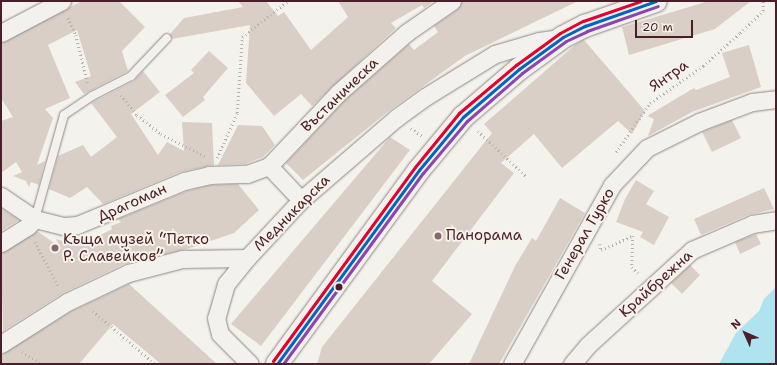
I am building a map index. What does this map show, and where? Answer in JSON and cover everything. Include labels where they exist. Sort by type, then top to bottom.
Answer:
[{"type":"street","points":[[1,33],[61,1]]},
{"type":"street","name":"Въстаническа","points":[[269,166],[338,93],[406,34],[452,1]]},
{"type":"street","points":[[277,364],[437,147],[463,117],[519,69],[563,37],[585,26],[624,1]]},
{"type":"street","points":[[585,26],[656,1]]},
{"type":"street","name":"Медникарска","points":[[2,341],[72,300],[118,277],[160,263],[211,257],[247,258],[301,200],[396,118],[450,80],[495,54],[539,41],[563,37]]},
{"type":"street","name":"Генерал Гурко","points":[[512,364],[612,186],[647,148],[699,122],[752,102],[776,99]]},
{"type":"street","name":"Драгоман","points":[[31,223],[64,226],[77,225],[212,168],[247,174],[269,166]]},
{"type":"street","points":[[269,166],[301,200]]},
{"type":"street","points":[[1,196],[31,223],[1,243]]},
{"type":"street","name":"Крайбрежна","points":[[572,364],[588,345],[692,250],[752,224],[776,220]]},
{"type":"street","points":[[247,258],[226,284],[216,318],[220,334],[250,364]]},
{"type":"lane","points":[[31,223],[64,115],[112,84],[131,76],[167,38]]},
{"type":"path","points":[[61,1],[76,35],[92,96]]},
{"type":"path","points":[[112,84],[137,115],[161,134],[212,168],[237,113],[242,37],[288,1]]},
{"type":"path","name":"Янтра","points":[[612,186],[613,156],[650,103],[703,66],[763,11],[763,1]]},
{"type":"path","points":[[463,117],[526,176]]},
{"type":"path","points":[[396,118],[437,147]]},
{"type":"path","points":[[598,209],[601,250],[633,236],[632,267],[651,288]]},
{"type":"path","points":[[31,223],[72,300],[155,364]]},
{"type":"water","points":[[776,287],[776,364],[719,364],[736,333],[759,311],[764,299]]},
{"type":"building","points":[[82,1],[119,1],[145,27],[122,51],[128,71],[84,94],[75,82],[91,76],[77,30],[48,45],[70,98],[45,109],[53,118],[37,165],[45,161],[39,185],[31,182],[29,187],[26,181],[13,176],[22,172],[16,162],[1,173],[1,121],[13,117],[1,98],[1,43]]},
{"type":"building","points":[[238,1],[266,1],[278,16],[284,12],[311,50],[348,17],[338,1],[434,1],[424,8],[422,5],[391,23],[396,28],[312,106],[301,94],[274,116],[246,83],[250,25],[172,39],[170,34],[184,18],[243,7]]},
{"type":"building","points":[[462,1],[578,1],[465,56],[390,110],[303,180],[286,163],[345,100],[409,44],[414,50],[438,32],[434,26],[458,9]]},
{"type":"building","points":[[709,1],[751,1],[715,29],[629,55],[622,27]]},
{"type":"building","points":[[584,40],[645,111],[632,134],[618,121],[562,168],[534,134],[501,163],[514,173],[432,281],[472,314],[429,364],[317,364],[322,347],[492,133],[484,124],[576,44]]},
{"type":"building","points":[[749,45],[761,87],[692,112],[648,136],[654,119],[647,116],[694,88],[696,90],[730,77],[722,53]]},
{"type":"building","points":[[209,51],[228,68],[203,97],[205,100],[183,117],[165,95],[194,73],[191,70]]},
{"type":"building","points":[[143,71],[160,92],[131,114],[158,155],[167,142],[184,151],[182,122],[212,123],[214,165],[180,172],[103,204],[87,187],[70,198],[49,189],[58,156],[83,145],[91,157],[117,137],[91,103],[134,81]]},
{"type":"building","points":[[732,120],[741,138],[712,152],[702,132]]},
{"type":"building","points":[[238,125],[262,126],[275,145],[263,157],[245,164],[218,165]]},
{"type":"building","points":[[390,137],[410,150],[261,346],[231,324]]},
{"type":"building","points":[[636,180],[654,191],[646,204],[669,217],[654,245],[640,237],[643,232],[616,222],[625,199]]},
{"type":"building","points":[[238,184],[259,210],[234,233],[187,249],[124,264],[63,293],[3,331],[1,253],[37,231],[60,247],[56,239],[80,246],[112,229],[111,226],[121,222],[118,219],[187,191],[210,185]]},
{"type":"building","points":[[764,188],[774,209],[748,215],[701,235],[694,219]]},
{"type":"building","points":[[560,198],[585,213],[499,364],[469,364],[515,266],[532,238],[536,241]]},
{"type":"building","points":[[1,208],[19,220],[1,231]]},
{"type":"building","points":[[756,234],[761,244],[740,254],[735,242]]},
{"type":"building","points":[[690,265],[700,275],[682,294],[671,283]]},
{"type":"building","points":[[129,284],[217,364],[161,364],[113,324],[79,364],[1,364],[1,356],[4,353],[72,311]]},
{"type":"transit line","points":[[273,361],[415,167],[459,113],[516,65],[560,33],[583,21],[641,1]]},
{"type":"transit line","name":"20","points":[[277,364],[419,170],[463,117],[519,69],[563,37],[585,26],[656,1]]},
{"type":"transit line","points":[[283,364],[423,173],[467,121],[522,73],[566,41],[587,31],[658,6]]},
{"type":"place","name":"Панорама","points":[[438,236]]},
{"type":"place","name":"Къща музей “Петко Р. Славейков”","points":[[55,248]]}]
